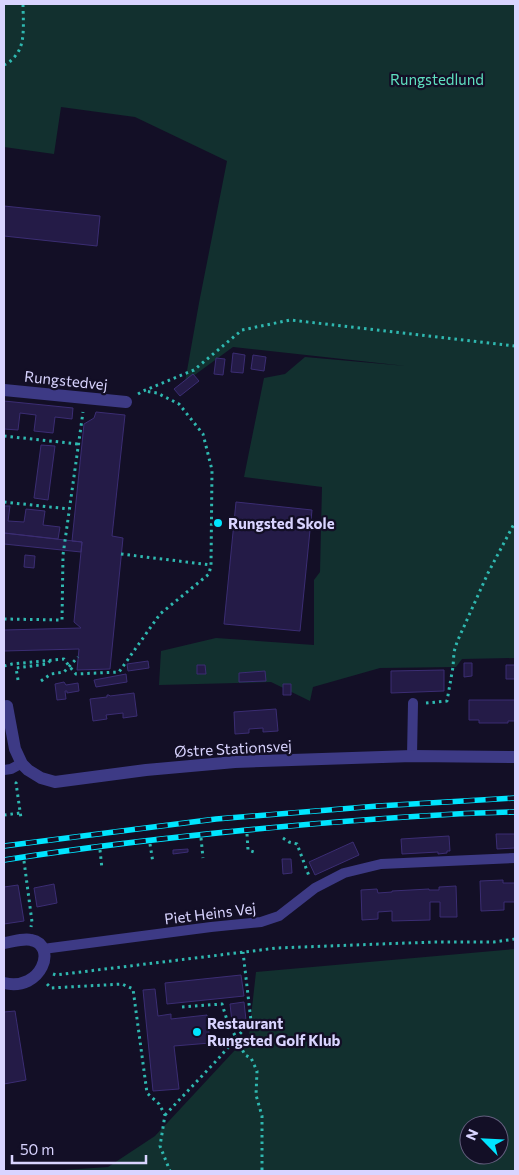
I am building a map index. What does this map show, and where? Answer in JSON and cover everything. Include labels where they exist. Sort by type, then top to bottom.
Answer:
[{"type":"street","name":"Rungstedvej","points":[[4,390],[126,402]]},
{"type":"street","points":[[4,707],[7,706],[15,749],[25,766]]},
{"type":"street","name":"Østre Stationsvej","points":[[25,766],[41,778],[55,782],[146,770],[235,762],[412,756],[515,756]]},
{"type":"street","points":[[4,944],[28,939],[34,940],[43,949],[44,956],[40,971],[33,979],[26,982],[4,983]]},
{"type":"lane","points":[[412,756],[413,704]]},
{"type":"lane","points":[[4,770],[25,766]]},
{"type":"lane","name":"Piet Heins Vej","points":[[43,949],[261,922],[278,916],[315,888],[344,872],[381,864],[515,858]]},
{"type":"path","points":[[4,65],[20,49],[23,28],[23,4]]},
{"type":"path","points":[[126,402],[143,391],[194,370],[242,330],[290,320],[515,346]]},
{"type":"path","points":[[4,666],[64,659],[76,674],[119,672],[160,614],[209,574],[211,565],[212,470],[203,434],[179,404],[157,393],[143,391]]},
{"type":"path","points":[[4,619],[62,620],[63,555],[84,398]]},
{"type":"path","points":[[4,436],[78,444]]},
{"type":"path","points":[[4,502],[69,510]]},
{"type":"path","points":[[413,704],[447,701],[457,642],[488,572],[515,522]]},
{"type":"path","points":[[121,554],[211,565]]},
{"type":"path","points":[[42,681],[51,674],[64,672],[78,657]]},
{"type":"path","points":[[18,680],[16,668],[47,664],[50,660]]},
{"type":"path","points":[[21,818],[16,783],[25,766]]},
{"type":"path","points":[[4,815],[20,813]]},
{"type":"path","points":[[247,834],[248,850],[254,852]]},
{"type":"path","points":[[201,838],[203,858]]},
{"type":"path","points":[[283,838],[297,844],[310,881],[315,888]]},
{"type":"path","points":[[150,844],[153,863]]},
{"type":"path","points":[[100,850],[102,869]]},
{"type":"path","points":[[24,861],[32,922],[28,939]]},
{"type":"path","points":[[40,971],[56,975],[287,948],[434,942],[494,942],[515,939]]},
{"type":"path","points":[[170,1171],[160,1146],[165,1115],[251,1021],[243,952]]},
{"type":"path","points":[[40,971],[50,988],[122,984],[133,989],[148,1093],[159,1104],[165,1115]]},
{"type":"path","points":[[182,1007],[222,1004],[227,1020],[245,1055],[251,1058],[256,1071],[256,1096],[262,1116],[262,1171]]},
{"type":"green space","name":"Rungstedlund","points":[[4,4],[515,4],[515,658],[462,659],[456,667],[380,668],[313,687],[310,701],[271,682],[159,685],[161,651],[216,638],[314,645],[314,580],[320,572],[322,487],[244,477],[264,378],[285,374],[305,357],[406,366],[233,347],[185,382],[227,161],[135,117],[61,107],[54,154],[4,147]]},
{"type":"green space","points":[[515,949],[515,1171],[49,1171],[108,1167],[155,1136],[249,1035],[256,972]]},
{"type":"building","points":[[4,206],[100,216],[97,246],[4,236]]},
{"type":"building","points":[[233,353],[245,355],[243,373],[231,372]]},
{"type":"building","points":[[253,355],[266,357],[264,371],[251,369]]},
{"type":"building","points":[[216,358],[225,359],[223,375],[214,374]]},
{"type":"building","points":[[193,374],[199,381],[180,396],[174,389]]},
{"type":"building","points":[[4,401],[73,408],[72,419],[55,417],[53,433],[34,431],[36,415],[20,413],[18,430],[4,429]]},
{"type":"building","points":[[96,412],[125,415],[112,536],[123,538],[110,669],[77,670],[79,649],[4,651],[4,630],[81,628],[74,622],[82,542],[72,541],[84,424],[94,418]]},
{"type":"building","points":[[41,445],[55,446],[48,500],[34,498]]},
{"type":"building","points":[[236,502],[312,510],[300,631],[224,624]]},
{"type":"building","points":[[4,506],[10,506],[8,521],[24,522],[26,509],[45,511],[43,525],[60,527],[58,539],[4,533]]},
{"type":"building","points":[[4,533],[82,542],[81,552],[4,544]]},
{"type":"building","points":[[25,555],[35,556],[34,568],[24,567]]},
{"type":"building","points":[[148,661],[149,668],[128,671],[127,664]]},
{"type":"building","points":[[464,663],[472,663],[472,676],[464,677]]},
{"type":"building","points":[[197,665],[205,665],[206,674],[197,674]]},
{"type":"building","points":[[506,665],[515,665],[515,679],[506,679]]},
{"type":"building","points":[[444,670],[444,691],[391,693],[391,671]]},
{"type":"building","points":[[265,671],[266,681],[239,682],[239,673]]},
{"type":"building","points":[[126,674],[127,682],[96,687],[94,680]]},
{"type":"building","points":[[64,682],[66,685],[78,683],[79,691],[67,693],[65,691],[66,699],[57,700],[55,684]]},
{"type":"building","points":[[283,684],[291,684],[291,695],[283,695]]},
{"type":"building","points":[[134,693],[137,716],[123,718],[123,713],[106,715],[107,719],[93,721],[90,699],[107,697],[107,695]]},
{"type":"building","points":[[469,700],[515,700],[515,721],[508,721],[508,723],[479,723],[479,720],[469,720]]},
{"type":"building","points":[[276,709],[278,731],[263,732],[263,728],[249,729],[249,733],[235,734],[234,712]]},
{"type":"building","points":[[496,834],[515,834],[515,848],[497,849]]},
{"type":"building","points":[[449,836],[450,851],[447,851],[447,853],[402,854],[401,839]]},
{"type":"building","points":[[353,842],[359,855],[315,875],[309,862]]},
{"type":"building","points":[[188,849],[188,852],[173,854],[173,850]]},
{"type":"building","points":[[282,859],[291,859],[292,873],[283,874]]},
{"type":"building","points":[[503,880],[503,883],[515,883],[515,902],[504,902],[504,910],[481,911],[480,881]]},
{"type":"building","points":[[54,884],[57,903],[37,907],[34,888]]},
{"type":"building","points":[[18,885],[24,921],[4,924],[4,887]]},
{"type":"building","points":[[456,886],[457,917],[440,917],[440,902],[430,902],[430,920],[392,921],[392,911],[378,912],[378,919],[362,920],[361,890],[377,889],[378,893],[439,890],[439,887]]},
{"type":"building","points":[[241,975],[244,996],[167,1004],[165,983]]},
{"type":"building","points":[[155,989],[158,1016],[171,1014],[171,1019],[207,1015],[210,1043],[174,1046],[179,1089],[153,1091],[143,990]]},
{"type":"building","points":[[244,1002],[246,1020],[232,1022],[230,1004]]},
{"type":"building","points":[[15,1011],[26,1080],[4,1084],[4,1012]]},
{"type":"railway","points":[[4,846],[216,819],[378,806],[515,798]]},
{"type":"railway","points":[[4,860],[119,844],[273,827],[413,816],[515,812]]},
{"type":"place","name":"Rungsted Skole","points":[[218,523]]},
{"type":"place","name":"Restaurant Rungsted Golf Klub","points":[[197,1032]]}]
